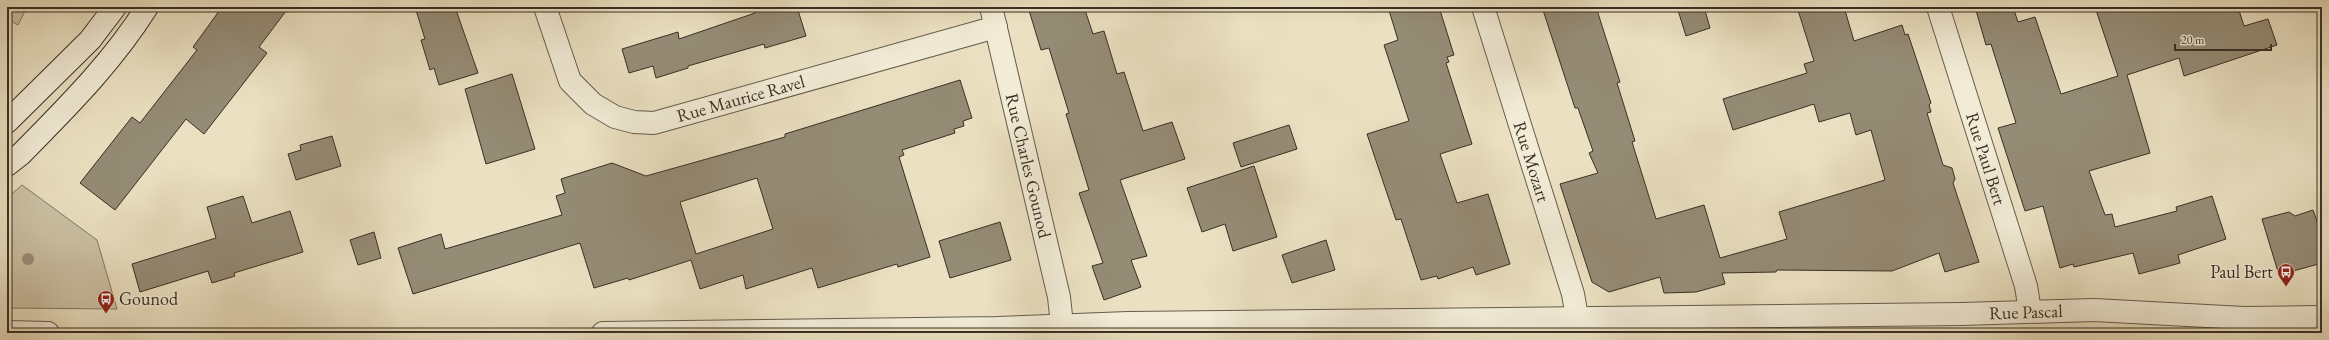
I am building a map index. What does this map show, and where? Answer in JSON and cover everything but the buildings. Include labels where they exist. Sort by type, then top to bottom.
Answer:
[{"type":"street","points":[[7,122],[90,40],[115,7]]},
{"type":"street","points":[[7,165],[20,154],[94,77],[118,49],[147,7]]},
{"type":"street","name":"Rue Maurice Ravel","points":[[545,7],[570,81],[593,104],[615,117],[634,122],[654,123],[994,17]]},
{"type":"street","name":"Rue Mozart","points":[[1482,7],[1573,294],[1577,317]]},
{"type":"street","name":"Rue Paul Bert","points":[[1938,7],[2026,286],[2030,311]]},
{"type":"street","name":"Rue Charles Gounod","points":[[994,17],[1059,297],[1062,324]]},
{"type":"street","name":"Rue Pascal","points":[[602,333],[998,328],[1062,324],[1577,317],[1962,314],[2094,310],[2244,318],[2322,317]]},
{"type":"street","points":[[7,332],[48,333]]},
{"type":"shaded area","points":[[7,7],[27,7],[18,25],[7,19]]},
{"type":"shaded area","points":[[22,185],[97,240],[117,309],[7,308],[7,198]]},
{"type":"place","name":"Paul Bert","points":[[2286,287]]},
{"type":"place","name":"Gounod","points":[[106,314]]}]
